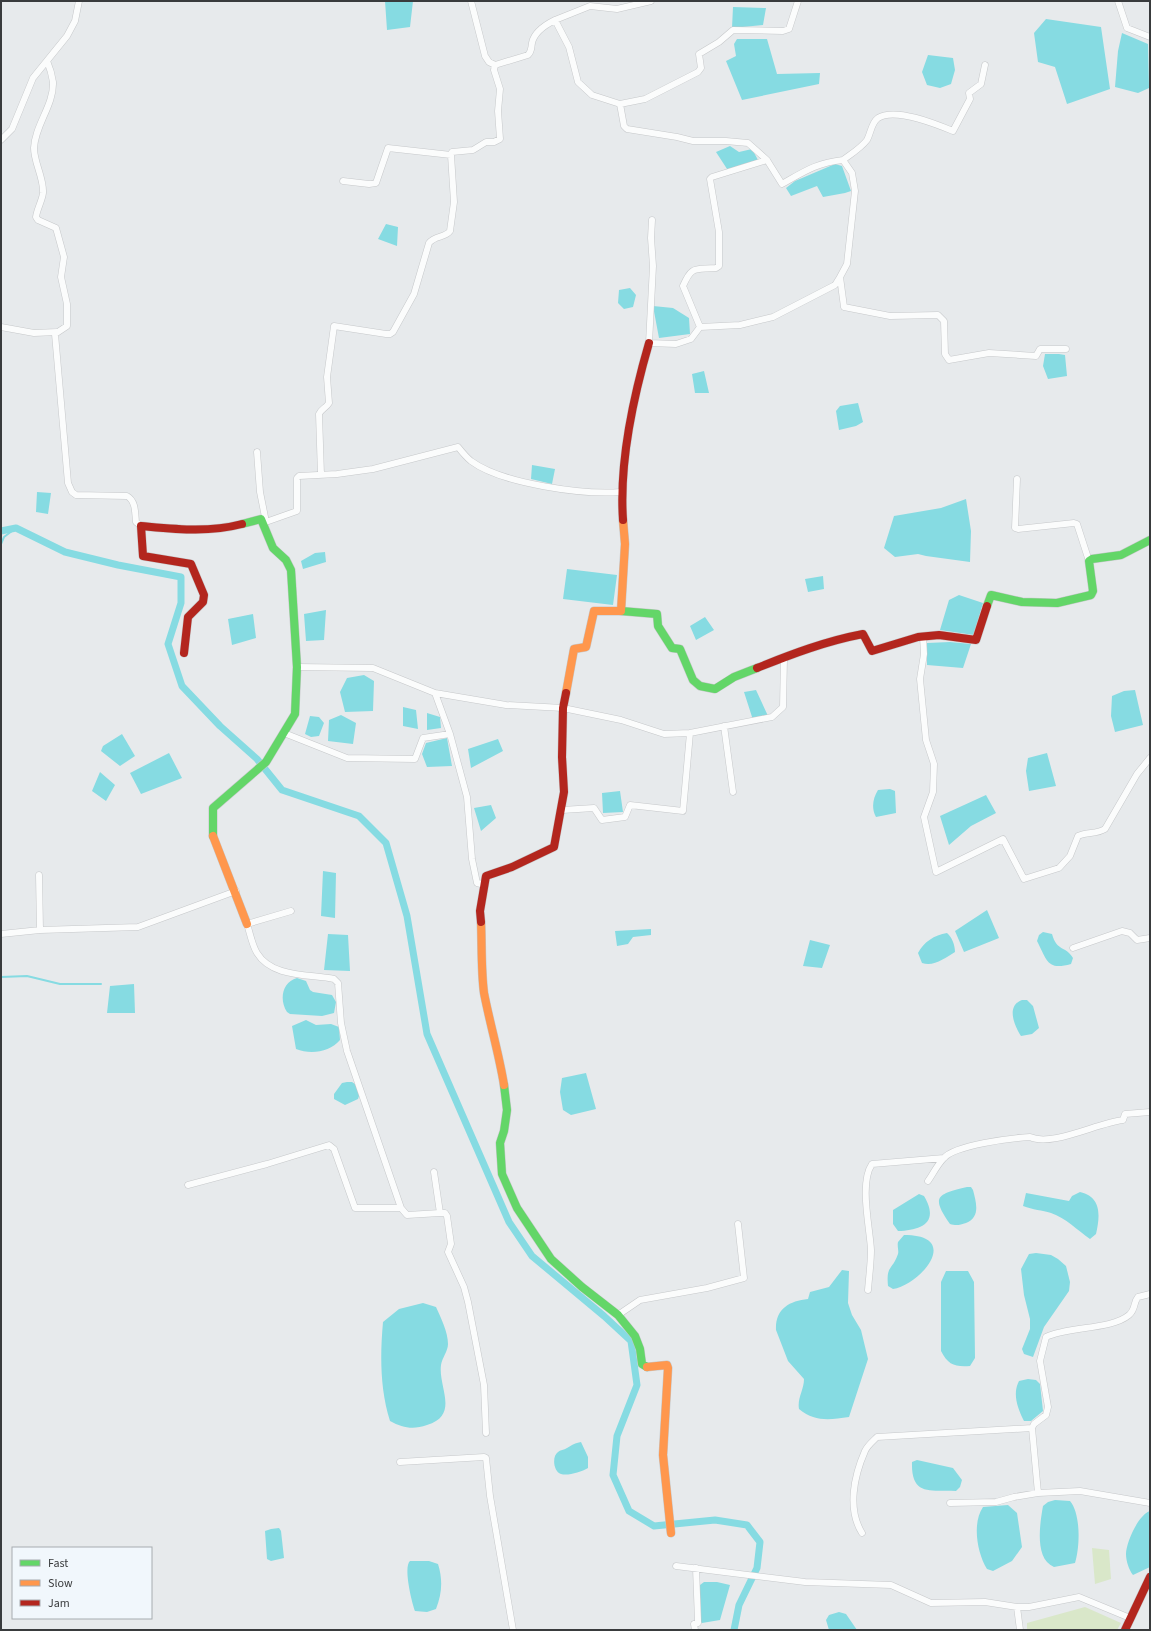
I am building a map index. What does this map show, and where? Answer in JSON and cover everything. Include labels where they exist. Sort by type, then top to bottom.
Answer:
[{"type":"main road","points":[[621,611],[625,544],[621,492],[635,391],[650,343]]},
{"type":"main road","points":[[184,653],[184,642],[188,617],[203,602],[204,594],[190,564],[143,556],[141,526],[200,531],[228,528],[258,519],[265,523],[273,548],[286,560],[291,570],[297,667],[295,714],[266,762],[213,808],[213,837],[236,891],[247,924]]},
{"type":"main road","points":[[670,1530],[662,1455],[667,1365],[645,1367],[642,1364],[640,1349],[635,1336],[618,1315],[582,1287],[551,1259],[518,1208],[502,1174],[500,1143],[504,1131],[507,1110],[500,1058],[489,1018],[484,990],[480,911],[486,876],[495,874],[554,847],[562,810],[564,792],[562,757],[563,708],[574,649],[586,647],[594,611],[621,611],[657,614],[658,626],[672,648],[680,649],[693,680],[700,686],[715,689],[734,677],[784,658],[833,640],[863,634],[872,651],[923,636],[939,636],[976,640],[991,596],[1022,602],[1057,603],[1091,595],[1093,591],[1089,562],[1092,559],[1121,555],[1150,540]]},
{"type":"main road","points":[[1125,1630],[1150,1577]]},
{"type":"street","points":[[1,140],[12,129],[33,78],[70,31],[75,21],[79,1]]},
{"type":"street","points":[[471,1],[486,56],[489,62],[495,65],[528,55],[532,50],[534,36],[546,24],[589,4],[617,8],[649,1]]},
{"type":"street","points":[[554,20],[570,47],[578,82],[592,95],[620,104],[645,99],[698,72],[701,65],[698,58],[699,54],[718,42],[732,30],[783,31],[789,29],[792,26],[798,1]]},
{"type":"street","points":[[1118,1],[1127,28],[1150,37]]},
{"type":"street","points":[[1,327],[34,332],[57,332],[67,326],[67,304],[61,277],[64,257],[56,228],[38,220],[36,217],[43,194],[42,182],[35,154],[36,137],[51,95],[53,84],[47,61]]},
{"type":"street","points":[[343,181],[374,185],[388,148],[451,154],[452,152],[473,150],[486,142],[494,142],[500,139],[498,106],[500,89],[494,70],[495,65]]},
{"type":"street","points":[[620,104],[624,126],[627,129],[693,141],[726,140],[748,143],[767,160],[782,184],[818,165],[843,160],[867,139],[877,118],[892,114],[910,116],[953,131],[970,99],[969,93],[981,84],[985,65]]},
{"type":"street","points":[[321,475],[319,414],[320,410],[327,407],[329,403],[327,376],[334,326],[386,334],[393,332],[414,294],[429,243],[432,238],[448,234],[450,231],[454,202],[451,154]]},
{"type":"street","points":[[700,327],[683,286],[689,272],[692,270],[716,268],[719,266],[719,232],[710,178],[767,160]]},
{"type":"street","points":[[700,327],[740,325],[773,317],[835,285],[848,264],[855,190],[852,173],[843,160]]},
{"type":"street","points":[[652,220],[650,343],[676,344],[691,339],[700,327]]},
{"type":"street","points":[[840,277],[844,307],[890,316],[938,315],[944,321],[945,354],[949,360],[990,354],[1036,356],[1040,349],[1066,349]]},
{"type":"street","points":[[57,332],[55,334],[60,395],[67,449],[68,483],[72,492],[76,496],[127,496],[131,498],[133,501],[136,522],[141,526]]},
{"type":"street","points":[[257,452],[260,492],[265,523],[297,511],[297,478],[299,476],[373,469],[458,447],[472,461],[494,472],[537,485],[603,493],[621,492]]},
{"type":"street","points":[[1017,479],[1015,528],[1018,530],[1074,523],[1077,524],[1089,562]]},
{"type":"street","points":[[923,636],[924,654],[920,679],[926,740],[934,764],[933,792],[924,816],[936,872],[1003,839],[1024,879],[1059,868],[1070,856],[1078,836],[1083,833],[1097,834],[1105,829],[1137,774],[1150,758]]},
{"type":"street","points":[[297,667],[373,668],[435,693],[506,705],[563,708],[621,720],[664,734],[690,733],[772,717],[782,707],[784,658]]},
{"type":"street","points":[[435,693],[450,734],[467,797],[472,859],[477,884],[485,885]]},
{"type":"street","points":[[724,726],[733,792]]},
{"type":"street","points":[[284,733],[348,758],[415,759],[423,738],[450,734]]},
{"type":"street","points":[[562,810],[595,808],[602,820],[625,817],[630,805],[683,811],[690,733]]},
{"type":"street","points":[[39,875],[40,930]]},
{"type":"street","points":[[1,934],[40,930],[138,927],[236,891]]},
{"type":"street","points":[[291,911],[247,924],[257,954],[272,967],[295,975],[319,976],[334,980],[338,983],[341,1023],[347,1051],[401,1208],[407,1215],[440,1212],[447,1216],[451,1244],[448,1252],[464,1287],[484,1385],[486,1433]]},
{"type":"street","points":[[1073,948],[1122,931],[1130,933],[1137,940],[1150,938]]},
{"type":"street","points":[[928,1181],[944,1158],[956,1151],[995,1140],[1030,1137],[1035,1139],[1062,1138],[1109,1122],[1122,1120],[1125,1114],[1150,1112]]},
{"type":"street","points":[[188,1185],[267,1164],[329,1145],[334,1149],[355,1208],[401,1208]]},
{"type":"street","points":[[868,1290],[871,1251],[866,1187],[869,1169],[872,1164],[944,1158]]},
{"type":"street","points":[[434,1172],[440,1212]]},
{"type":"street","points":[[618,1315],[640,1300],[707,1288],[744,1278],[738,1224]]},
{"type":"street","points":[[1038,1493],[1032,1428],[1034,1424],[1046,1414],[1048,1407],[1040,1361],[1046,1337],[1058,1331],[1117,1321],[1128,1316],[1135,1309],[1138,1296],[1150,1294]]},
{"type":"street","points":[[862,1533],[856,1523],[853,1492],[865,1450],[877,1437],[1032,1428]]},
{"type":"street","points":[[400,1462],[486,1458],[490,1496],[513,1630]]},
{"type":"street","points":[[950,1502],[996,1502],[1038,1493],[1080,1491],[1150,1503]]},
{"type":"street","points":[[676,1566],[740,1572],[771,1578],[842,1584],[892,1585],[932,1603],[985,1602],[1016,1608],[1029,1607],[1079,1597],[1130,1618]]},
{"type":"street","points":[[695,1630],[693,1626],[698,1621],[696,1568]]},
{"type":"street","points":[[1016,1608],[1020,1630]]},
{"type":"green space","points":[[1092,1548],[1109,1550],[1111,1579],[1095,1584]]},
{"type":"green space","points":[[1085,1607],[1121,1623],[1117,1630],[1027,1630],[1027,1623]]},
{"type":"water","points":[[385,1],[413,1],[410,27],[387,30]]},
{"type":"water","points":[[733,7],[766,8],[763,25],[732,28]]},
{"type":"water","points":[[1046,19],[1101,27],[1110,89],[1067,104],[1055,67],[1038,62],[1034,33]]},
{"type":"water","points":[[1122,33],[1148,44],[1149,88],[1138,93],[1115,87],[1118,51]]},
{"type":"water","points":[[737,39],[767,39],[777,74],[820,73],[819,84],[742,100],[726,61],[736,56],[734,44]]},
{"type":"water","points":[[928,55],[953,58],[955,70],[951,84],[940,88],[927,85],[922,72]]},
{"type":"water","points":[[730,146],[739,152],[752,149],[758,160],[729,172],[716,152]]},
{"type":"water","points":[[835,164],[842,166],[851,191],[823,197],[817,186],[791,196],[786,188],[795,181]]},
{"type":"water","points":[[386,224],[398,227],[397,246],[378,239]]},
{"type":"water","points":[[630,288],[636,295],[633,307],[624,309],[618,303],[619,290]]},
{"type":"water","points":[[653,306],[673,308],[689,318],[690,334],[659,338]]},
{"type":"water","points":[[1045,354],[1065,355],[1067,376],[1048,379],[1043,366]]},
{"type":"water","points":[[704,371],[709,393],[695,393],[692,374]]},
{"type":"water","points":[[858,403],[863,422],[856,426],[839,430],[836,411],[840,406]]},
{"type":"water","points":[[532,465],[555,469],[552,484],[531,479]]},
{"type":"water","points":[[37,492],[51,493],[48,514],[36,512]]},
{"type":"water","points":[[966,499],[971,531],[970,562],[918,554],[895,557],[884,548],[894,516],[941,508]]},
{"type":"water","points":[[325,552],[326,562],[303,569],[301,561],[315,553]]},
{"type":"water","points":[[567,569],[617,575],[613,605],[563,599]]},
{"type":"water","points":[[823,576],[824,589],[808,592],[805,579]]},
{"type":"water","points":[[959,595],[983,603],[974,635],[940,630],[949,600]]},
{"type":"water","points":[[326,610],[324,640],[306,641],[304,614]]},
{"type":"water","points":[[253,614],[256,638],[232,645],[228,619]]},
{"type":"water","points":[[705,617],[714,630],[696,640],[690,626]]},
{"type":"water","points":[[950,642],[971,644],[963,668],[927,665],[927,643]]},
{"type":"water","points":[[364,675],[374,681],[373,711],[345,712],[340,692],[347,678]]},
{"type":"water","points":[[756,690],[768,716],[753,720],[744,692]]},
{"type":"water","points":[[1135,690],[1143,725],[1115,732],[1111,716],[1112,696],[1124,691]]},
{"type":"water","points":[[403,707],[416,710],[418,729],[403,726]]},
{"type":"water","points":[[427,713],[440,717],[441,728],[427,730]]},
{"type":"water","points":[[341,715],[356,723],[353,744],[328,741],[329,720]]},
{"type":"water","points":[[310,716],[319,717],[324,723],[319,736],[311,737],[305,734]]},
{"type":"water","points":[[122,734],[135,756],[120,766],[101,751],[103,746]]},
{"type":"water","points":[[447,738],[452,766],[427,767],[422,754],[426,743]]},
{"type":"water","points":[[498,739],[503,751],[471,768],[468,749]]},
{"type":"water","points":[[169,753],[182,778],[141,794],[130,773]]},
{"type":"water","points":[[1047,753],[1056,786],[1029,791],[1026,771],[1028,758]]},
{"type":"water","points":[[100,772],[115,785],[106,801],[92,791]]},
{"type":"water","points":[[890,789],[895,791],[896,813],[876,817],[873,807],[876,793],[878,790]]},
{"type":"water","points":[[620,791],[623,812],[603,813],[602,793]]},
{"type":"water","points":[[986,795],[996,813],[971,826],[949,845],[940,816]]},
{"type":"water","points":[[491,805],[496,818],[481,831],[474,808]]},
{"type":"water","points":[[323,871],[336,873],[335,918],[321,916]]},
{"type":"water","points":[[987,910],[999,938],[964,952],[955,931]]},
{"type":"water","points":[[651,929],[651,935],[633,937],[628,944],[617,946],[615,931]]},
{"type":"water","points":[[1043,932],[1052,934],[1056,944],[1070,954],[1073,958],[1071,964],[1057,966],[1052,965],[1049,962],[1037,941],[1039,935]]},
{"type":"water","points":[[947,933],[953,941],[955,952],[935,963],[922,963],[918,953],[923,946],[934,937]]},
{"type":"water","points":[[328,934],[348,935],[350,971],[324,970]]},
{"type":"water","points":[[810,940],[830,945],[822,968],[803,966]]},
{"type":"water","points":[[297,978],[306,981],[310,990],[313,992],[332,995],[336,1002],[334,1013],[322,1016],[290,1014],[287,1012],[283,1002],[283,992],[288,983]]},
{"type":"water","points":[[134,984],[135,1013],[107,1013],[110,986]]},
{"type":"water","points":[[1022,1000],[1027,1000],[1033,1006],[1039,1028],[1032,1034],[1021,1036],[1014,1021],[1013,1011],[1017,1003]]},
{"type":"water","points":[[306,1020],[316,1025],[331,1024],[339,1027],[340,1040],[326,1050],[308,1052],[296,1049],[292,1026]]},
{"type":"water","points":[[586,1073],[596,1109],[571,1115],[563,1110],[560,1092],[562,1078]]},
{"type":"water","points":[[352,1082],[358,1086],[360,1093],[358,1099],[345,1105],[334,1099],[334,1094],[342,1083]]},
{"type":"water","points":[[971,1187],[973,1190],[976,1213],[971,1220],[964,1224],[950,1224],[940,1207],[940,1198],[944,1194]]},
{"type":"water","points":[[1080,1192],[1092,1198],[1098,1208],[1096,1234],[1090,1239],[1067,1221],[1056,1215],[1023,1206],[1026,1193],[1069,1201],[1072,1196]]},
{"type":"water","points":[[919,1194],[924,1196],[928,1205],[930,1213],[929,1219],[921,1227],[898,1231],[893,1224],[893,1210]]},
{"type":"water","points":[[904,1235],[922,1237],[931,1243],[934,1251],[931,1260],[924,1270],[904,1286],[893,1289],[888,1286],[888,1275],[898,1254],[898,1242]]},
{"type":"water","points":[[1036,1253],[1051,1255],[1058,1259],[1066,1266],[1070,1282],[1069,1291],[1044,1327],[1033,1357],[1024,1354],[1022,1349],[1030,1329],[1030,1319],[1024,1295],[1021,1269],[1029,1254]]},
{"type":"water","points":[[842,1270],[849,1271],[848,1303],[852,1315],[861,1330],[868,1359],[849,1417],[822,1419],[811,1416],[799,1409],[799,1401],[804,1379],[788,1361],[776,1330],[776,1323],[784,1307],[801,1300],[808,1299],[810,1292],[829,1287]]},
{"type":"water","points":[[946,1271],[968,1271],[974,1282],[975,1358],[970,1366],[952,1364],[946,1359],[941,1351],[941,1282]]},
{"type":"water","points":[[423,1303],[436,1307],[448,1339],[448,1347],[441,1365],[445,1407],[443,1414],[437,1420],[422,1427],[408,1428],[390,1421],[384,1397],[381,1347],[383,1322],[399,1309]]},
{"type":"water","points":[[1028,1379],[1036,1380],[1040,1384],[1043,1411],[1031,1421],[1024,1421],[1018,1406],[1016,1391],[1019,1381]]},
{"type":"water","points":[[581,1442],[588,1457],[588,1468],[571,1474],[561,1474],[558,1472],[554,1463],[556,1454]]},
{"type":"water","points":[[917,1460],[953,1468],[962,1480],[960,1487],[956,1491],[938,1491],[924,1489],[918,1486],[912,1473],[912,1462]]},
{"type":"water","points":[[1055,1500],[1070,1501],[1074,1507],[1078,1522],[1079,1540],[1075,1563],[1054,1567],[1048,1563],[1043,1556],[1040,1531],[1043,1506],[1048,1502]]},
{"type":"water","points":[[1008,1505],[1017,1513],[1022,1547],[1012,1561],[993,1571],[987,1569],[978,1547],[978,1521],[983,1507]]},
{"type":"water","points":[[1150,1511],[1150,1567],[1133,1575],[1129,1568],[1126,1554],[1128,1543],[1137,1523]]},
{"type":"water","points":[[279,1528],[281,1531],[284,1558],[271,1561],[267,1559],[265,1531]]},
{"type":"water","points":[[410,1561],[429,1561],[438,1564],[441,1576],[441,1587],[440,1598],[436,1609],[427,1612],[415,1611],[410,1593],[407,1570]]},
{"type":"water","points":[[704,1582],[717,1582],[730,1585],[720,1620],[702,1623],[699,1620],[700,1585]]},
{"type":"water","points":[[839,1612],[846,1614],[857,1630],[829,1630],[826,1620],[829,1615]]},
{"type":"waterway","points":[[1,544],[4,537],[16,528]]},
{"type":"waterway","points":[[1,531],[16,528],[65,552],[118,565],[181,577],[181,603],[168,644],[182,686],[220,726],[257,759],[282,790],[359,816],[386,843],[407,916],[427,1034],[509,1222],[532,1256],[604,1316],[631,1341],[637,1385],[617,1436],[613,1475],[629,1511],[654,1526],[715,1520],[747,1525],[760,1542],[757,1568],[739,1605],[734,1630]]},
{"type":"waterway","points":[[1,977],[27,976],[60,984],[101,984]]},
{"type":"traffic: fast","points":[[213,836],[213,808],[266,762],[295,714],[297,667],[291,570],[286,560],[273,548],[261,519],[242,524]]},
{"type":"traffic: fast","points":[[987,606],[991,595],[1022,602],[1057,603],[1091,595],[1093,591],[1089,561],[1092,559],[1121,555],[1150,540]]},
{"type":"traffic: fast","points":[[621,611],[657,614],[658,626],[672,648],[680,649],[693,680],[700,686],[715,689],[734,677],[757,668]]},
{"type":"traffic: fast","points":[[504,1085],[507,1110],[504,1131],[500,1143],[502,1174],[517,1208],[551,1259],[582,1287],[618,1315],[635,1336],[640,1349],[642,1364],[647,1367]]},
{"type":"traffic: slow","points":[[566,693],[574,649],[586,647],[594,611],[621,611],[625,544],[623,520]]},
{"type":"traffic: slow","points":[[213,836],[247,924]]},
{"type":"traffic: slow","points":[[481,922],[484,993],[504,1085]]},
{"type":"traffic: slow","points":[[647,1367],[667,1365],[668,1368],[663,1455],[671,1533]]},
{"type":"traffic: jam","points":[[623,520],[623,476],[628,430],[649,343]]},
{"type":"traffic: jam","points":[[184,653],[188,617],[203,602],[204,595],[191,564],[143,556],[141,526],[179,529],[217,529],[242,524]]},
{"type":"traffic: jam","points":[[757,668],[822,644],[863,634],[872,651],[918,637],[939,635],[976,640],[987,606]]},
{"type":"traffic: jam","points":[[481,922],[480,911],[486,876],[512,867],[554,847],[564,792],[562,757],[563,708],[566,693]]},
{"type":"traffic: jam","points":[[1125,1630],[1150,1577]]}]
